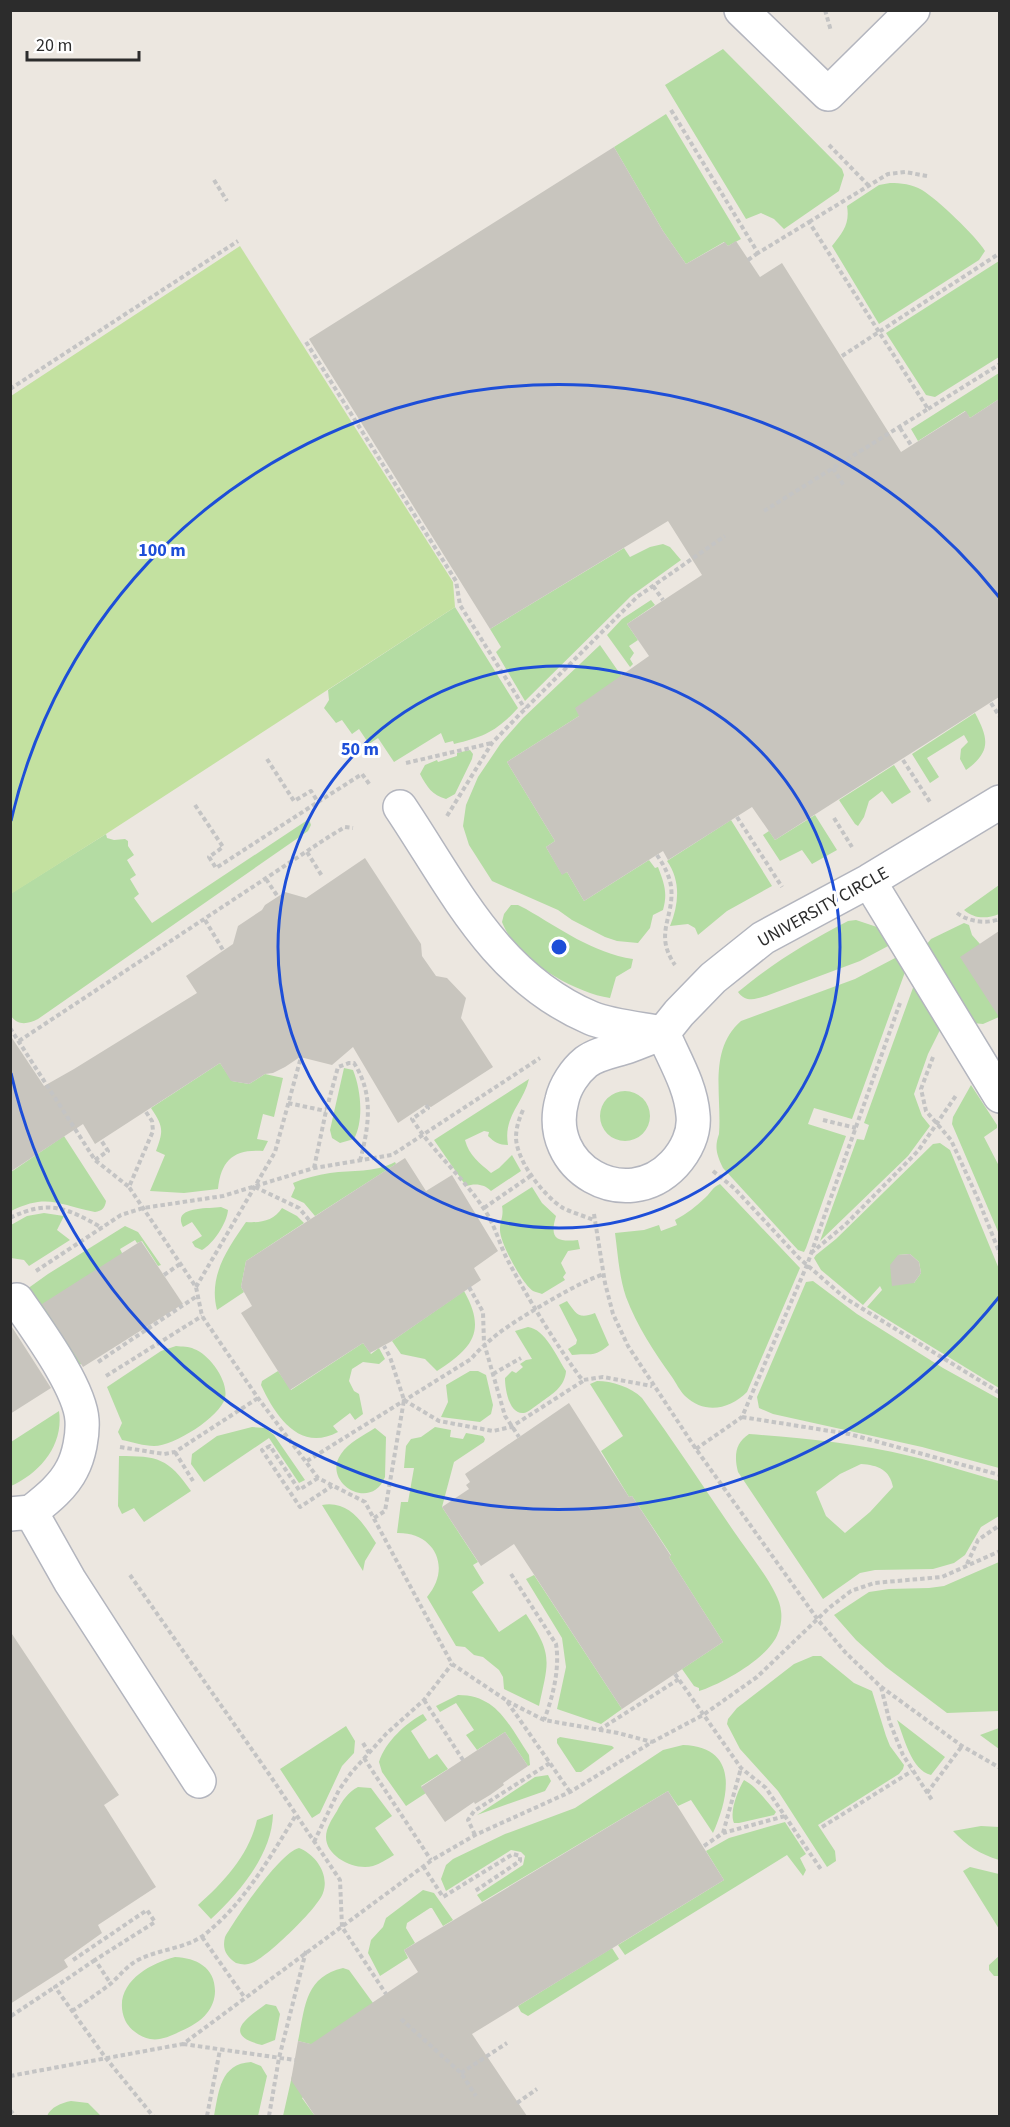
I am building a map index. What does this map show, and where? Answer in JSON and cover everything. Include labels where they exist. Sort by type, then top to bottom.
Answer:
[{"type":"street","points":[[741,10],[828,94],[913,10]]},
{"type":"street","name":"UNIVERSITY CIRCLE","points":[[663,1033],[713,978],[744,952],[782,927],[869,881],[999,802]]},
{"type":"street","points":[[400,807],[476,924],[521,975],[555,999],[593,1019],[663,1033]]},
{"type":"street","points":[[869,881],[999,1096]]},
{"type":"street","points":[[663,1033],[690,1095],[694,1116],[691,1137],[681,1156],[667,1172],[648,1182],[627,1185],[600,1181],[581,1169],[562,1142],[558,1119],[564,1090],[587,1061],[663,1033]]},
{"type":"street","points":[[17,1300],[68,1379],[75,1393],[82,1420],[78,1452],[72,1470],[50,1496],[21,1513],[70,1581],[199,1780]]},
{"type":"path","points":[[825,10],[831,31]]},
{"type":"path","points":[[671,110],[758,253]]},
{"type":"path","points":[[830,145],[868,185]]},
{"type":"path","points":[[748,260],[888,174],[904,172],[927,176]]},
{"type":"path","points":[[214,180],[227,201]]},
{"type":"path","points":[[808,222],[928,410]]},
{"type":"path","points":[[10,389],[238,241]]},
{"type":"path","points":[[842,356],[999,252]]},
{"type":"path","points":[[306,342],[456,581],[460,605],[525,709]]},
{"type":"path","points":[[764,511],[999,364]]},
{"type":"path","points":[[900,428],[911,445]]},
{"type":"path","points":[[833,468],[844,486]]},
{"type":"path","points":[[444,820],[492,743],[525,709],[637,597],[725,536]]},
{"type":"path","points":[[653,586],[663,600]]},
{"type":"path","points":[[991,703],[999,717]]},
{"type":"path","points":[[406,763],[492,743]]},
{"type":"path","points":[[267,759],[294,801],[311,791],[318,802]]},
{"type":"path","points":[[903,760],[931,804]]},
{"type":"path","points":[[195,805],[223,848],[209,857],[216,868],[363,774],[370,785]]},
{"type":"path","points":[[737,817],[782,887]]},
{"type":"path","points":[[834,818],[852,847]]},
{"type":"path","points":[[19,1041],[345,827],[352,828]]},
{"type":"path","points":[[307,852],[322,876]]},
{"type":"path","points":[[657,855],[670,880],[671,895],[664,940],[665,947],[675,964]]},
{"type":"path","points":[[266,879],[278,897]]},
{"type":"path","points":[[957,914],[977,921],[988,922],[999,919]]},
{"type":"path","points":[[205,920],[223,950]]},
{"type":"path","points":[[696,1449],[742,1417],[807,1265],[903,995]]},
{"type":"path","points":[[10,1028],[95,1160],[129,1187],[196,1287],[202,1316],[258,1398],[318,1478],[364,1502],[452,1664],[506,1700],[544,1719],[652,1742]]},
{"type":"path","points":[[936,1050],[921,1089],[926,1111],[951,1140],[999,1254]]},
{"type":"path","points":[[50,1262],[122,1215],[143,1208],[201,1201],[314,1168],[392,1155],[543,1056]]},
{"type":"path","points":[[196,1287],[275,1152],[301,1057]]},
{"type":"path","points":[[314,1168],[338,1067],[349,1063],[354,1063],[366,1086],[369,1116],[360,1161]]},
{"type":"path","points":[[810,1254],[844,1225],[918,1151],[963,1086]]},
{"type":"path","points":[[288,1103],[326,1111]]},
{"type":"path","points":[[426,1105],[428,1108],[412,1119],[422,1135],[484,1208],[508,1261],[535,1310],[583,1380]]},
{"type":"path","points":[[129,1187],[153,1131],[152,1121],[146,1112]]},
{"type":"path","points":[[823,1120],[856,1128]]},
{"type":"path","points":[[95,1160],[108,1151],[101,1140]]},
{"type":"path","points":[[484,1208],[532,1176]]},
{"type":"path","points":[[720,1176],[799,1258],[854,1305],[999,1393]]},
{"type":"path","points":[[600,1181],[594,1220],[603,1274],[613,1314],[652,1386],[818,1620],[845,1652],[880,1686],[962,1746],[999,1767]]},
{"type":"path","points":[[254,1186],[299,1208],[309,1220]]},
{"type":"path","points":[[10,1218],[32,1209],[54,1207],[73,1211],[102,1228]]},
{"type":"path","points":[[164,1275],[180,1264]]},
{"type":"path","points":[[307,1461],[471,1359],[484,1343],[535,1310],[587,1280],[603,1274]]},
{"type":"path","points":[[469,1287],[483,1312],[484,1343],[505,1416],[519,1437]]},
{"type":"path","points":[[108,1354],[197,1296]]},
{"type":"path","points":[[100,1380],[202,1316]]},
{"type":"path","points":[[374,1518],[385,1511],[404,1400],[390,1357],[384,1346]]},
{"type":"path","points":[[493,1374],[521,1358]]},
{"type":"path","points":[[404,1400],[447,1424],[492,1431],[511,1426],[583,1380],[603,1377],[652,1386]]},
{"type":"path","points":[[120,1447],[164,1454],[175,1452],[258,1398]]},
{"type":"path","points":[[742,1417],[849,1434],[999,1475]]},
{"type":"path","points":[[318,1478],[299,1490],[270,1446],[262,1450],[300,1507],[333,1486]]},
{"type":"path","points":[[175,1452],[194,1481]]},
{"type":"path","points":[[967,1566],[978,1540],[999,1525]]},
{"type":"path","points":[[183,2044],[432,1860],[475,1835],[570,1792],[652,1742],[703,1716],[757,1677],[851,1591],[869,1584],[942,1576],[999,1551]]},
{"type":"path","points":[[511,1574],[556,1644],[556,1674],[549,1709],[544,1719]]},
{"type":"path","points":[[130,1575],[340,1880],[342,1927],[386,1995]]},
{"type":"path","points":[[314,1843],[339,1790],[364,1758],[424,1700],[452,1664]]},
{"type":"path","points":[[675,1674],[741,1768],[766,1788],[822,1871]]},
{"type":"path","points":[[599,1730],[679,1679]]},
{"type":"path","points":[[880,1686],[890,1723],[903,1755],[932,1800]]},
{"type":"path","points":[[424,1700],[463,1760]]},
{"type":"path","points":[[506,1700],[570,1792]]},
{"type":"path","points":[[363,1743],[369,1753]]},
{"type":"path","points":[[927,1793],[962,1746]]},
{"type":"path","points":[[364,1758],[432,1860]]},
{"type":"path","points":[[475,1835],[468,1820],[474,1811],[491,1797],[550,1763]]},
{"type":"path","points":[[723,1833],[741,1768]]},
{"type":"path","points":[[822,1827],[912,1771]]},
{"type":"path","points":[[72,2011],[111,1984],[128,1966],[202,1937],[220,1922],[267,1861],[296,1815]]},
{"type":"path","points":[[704,1846],[723,1833],[785,1816]]},
{"type":"path","points":[[423,1866],[443,1897],[513,1854],[520,1856],[520,1861],[475,1891]]},
{"type":"path","points":[[11,2016],[155,1922],[147,1910],[73,1960]]},
{"type":"path","points":[[202,1937],[245,1998]]},
{"type":"path","points":[[269,2116],[279,2058],[306,1951]]},
{"type":"path","points":[[95,1960],[111,1984]]},
{"type":"path","points":[[55,1987],[105,2057],[153,2116]]},
{"type":"path","points":[[401,2019],[461,2073],[476,2096]]},
{"type":"path","points":[[461,2073],[507,2043]]},
{"type":"path","points":[[10,2076],[183,2044],[295,2060]]},
{"type":"path","points":[[207,2116],[220,2050]]},
{"type":"path","points":[[517,2103],[537,2089]]},
{"type":"path","points":[[10,2110],[15,2116]]},
{"type":"green space","points":[[723,49],[842,169],[844,175],[839,191],[784,229],[774,219],[761,213],[746,219],[665,85]]},
{"type":"green space","points":[[666,114],[741,239],[728,246],[724,242],[686,264],[663,231],[614,147]]},
{"type":"green space","points":[[890,183],[910,185],[929,195],[966,228],[985,251],[979,260],[879,324],[832,246],[845,228],[847,206],[879,185]]},
{"type":"green space","points":[[240,246],[453,582],[455,607],[11,894],[11,396]]},
{"type":"green space","points":[[999,261],[999,357],[935,397],[926,395],[886,333]]},
{"type":"green space","points":[[999,373],[999,399],[970,418],[965,411],[918,441],[911,429]]},
{"type":"green space","points":[[663,544],[670,547],[681,560],[631,596],[525,701],[496,652],[501,647],[490,629],[624,548],[630,557],[650,547]]},
{"type":"green space","points":[[651,600],[655,605],[627,624],[638,640],[629,646],[634,653],[630,659],[633,664],[630,667],[607,635],[622,619]]},
{"type":"green space","points":[[455,607],[518,708],[496,728],[482,736],[454,744],[453,741],[445,743],[441,733],[394,762],[378,738],[369,744],[359,729],[352,734],[342,720],[336,723],[324,708],[329,700],[328,690]]},
{"type":"green space","points":[[600,645],[625,681],[579,716],[507,762],[555,841],[546,847],[562,874],[567,872],[584,901],[649,860],[655,868],[658,867],[665,888],[663,910],[653,915],[650,928],[638,943],[605,937],[558,910],[492,881],[469,845],[463,826],[466,805],[478,777],[501,743],[523,718]]},
{"type":"green space","points":[[975,713],[985,738],[984,751],[966,770],[960,759],[961,749],[968,742],[964,735],[927,758],[939,777],[930,783],[912,754]]},
{"type":"green space","points":[[470,750],[473,754],[472,759],[455,794],[446,799],[433,793],[420,774],[425,765]]},
{"type":"green space","points":[[894,765],[911,792],[892,804],[882,791],[869,801],[864,817],[858,826],[839,800]]},
{"type":"green space","points":[[815,815],[837,850],[812,864],[802,850],[780,861],[763,835],[769,831],[775,840]]},
{"type":"green space","points":[[309,819],[311,825],[308,831],[38,1019],[23,1023],[11,1016],[10,894],[106,834],[107,838],[128,841],[128,846],[134,855],[127,860],[136,875],[130,879],[139,894],[134,898],[152,923]]},
{"type":"green space","points":[[731,820],[772,886],[727,911],[698,935],[695,928],[688,924],[670,926],[677,893],[675,876],[667,861]]},
{"type":"green space","points":[[999,885],[999,914],[981,917],[964,910]]},
{"type":"green space","points":[[511,905],[518,905],[526,909],[590,946],[633,959],[631,968],[616,977],[610,998],[595,995],[563,981],[547,972],[520,949],[509,936],[502,922],[504,914]]},
{"type":"green space","points":[[856,920],[877,927],[890,945],[860,961],[766,996],[748,999],[738,992],[764,971],[804,945],[848,921]]},
{"type":"green space","points":[[964,923],[969,925],[972,935],[980,944],[999,1017],[983,1024],[973,1023],[926,945],[931,939]]},
{"type":"green space","points":[[897,957],[905,972],[852,1119],[814,1108],[808,1124],[846,1136],[804,1252],[798,1250],[723,1168],[719,1159],[716,1147],[719,1134],[719,1074],[724,1045],[741,1021],[855,979]]},
{"type":"green space","points":[[914,985],[941,1028],[928,1054],[914,1094],[922,1116],[930,1126],[908,1156],[820,1241],[857,1139],[864,1140],[869,1125],[864,1123]]},
{"type":"green space","points":[[220,1063],[232,1081],[249,1084],[265,1074],[283,1078],[274,1117],[263,1114],[257,1139],[268,1141],[263,1151],[244,1152],[231,1158],[222,1171],[218,1189],[184,1193],[150,1191],[165,1155],[156,1151],[161,1128],[151,1108]]},
{"type":"green space","points":[[344,1068],[353,1070],[358,1087],[360,1114],[354,1139],[340,1143],[332,1138],[330,1130]]},
{"type":"green space","points":[[529,1079],[508,1126],[508,1145],[495,1141],[488,1136],[489,1132],[484,1131],[465,1140],[472,1155],[491,1173],[512,1155],[521,1171],[491,1191],[480,1185],[466,1186],[434,1140]]},
{"type":"green space","points":[[971,1085],[997,1125],[997,1128],[984,1137],[999,1166],[999,1234],[952,1124],[953,1117]]},
{"type":"green space","points":[[625,1091],[639,1095],[646,1102],[650,1116],[646,1130],[639,1137],[625,1141],[611,1137],[604,1130],[600,1116],[604,1102],[611,1095]]},
{"type":"green space","points":[[64,1136],[106,1201],[104,1207],[95,1212],[44,1202],[11,1211],[11,1172]]},
{"type":"green space","points":[[940,1143],[950,1150],[999,1269],[999,1388],[867,1307],[882,1290],[880,1286],[863,1305],[821,1270],[814,1258],[933,1144]],"holes":[[[910,1254],[919,1262],[921,1273],[914,1283],[898,1255]]]},
{"type":"green space","points":[[395,1162],[396,1164],[315,1216],[304,1203],[291,1197],[295,1188],[293,1183],[330,1173],[371,1170]]},
{"type":"green space","points":[[720,1184],[800,1268],[747,1392],[725,1406],[709,1408],[693,1402],[683,1394],[652,1348],[630,1308],[619,1265],[615,1233],[644,1230],[659,1225],[661,1231],[677,1225],[675,1220],[695,1207]]},
{"type":"green space","points":[[532,1187],[542,1203],[556,1216],[554,1234],[560,1239],[578,1240],[580,1249],[568,1251],[561,1263],[566,1273],[563,1277],[565,1280],[542,1294],[533,1291],[518,1272],[507,1253],[500,1229],[502,1206]]},
{"type":"green space","points":[[221,1207],[228,1210],[219,1233],[202,1250],[195,1247],[192,1242],[202,1236],[192,1222],[183,1227],[182,1215],[193,1210]]},
{"type":"green space","points":[[282,1208],[297,1216],[304,1223],[246,1261],[241,1287],[244,1292],[217,1310],[215,1286],[217,1274],[233,1242],[246,1222],[266,1220],[275,1216]]},
{"type":"green space","points":[[44,1213],[64,1216],[57,1230],[70,1240],[29,1266],[24,1260],[11,1258],[11,1225],[27,1216]]},
{"type":"green space","points":[[125,1226],[138,1232],[161,1265],[158,1266],[142,1241],[137,1243],[135,1240],[120,1249],[122,1253],[88,1360],[72,1369],[27,1289]]},
{"type":"green space","points":[[813,1281],[857,1314],[943,1368],[999,1399],[999,1468],[922,1447],[773,1414],[759,1408],[757,1397],[806,1282]]},
{"type":"green space","points":[[464,1291],[471,1305],[475,1328],[472,1338],[459,1355],[437,1371],[425,1359],[401,1354],[392,1341]]},
{"type":"green space","points":[[567,1301],[578,1314],[585,1316],[595,1313],[609,1345],[595,1354],[572,1355],[568,1349],[576,1344],[577,1340],[559,1305]]},
{"type":"green space","points":[[528,1327],[545,1338],[566,1371],[557,1390],[532,1409],[519,1413],[511,1406],[505,1378],[512,1371],[516,1373],[523,1367],[520,1364],[532,1359],[515,1331]]},
{"type":"green space","points":[[363,1343],[371,1354],[379,1348],[385,1359],[379,1364],[363,1362],[352,1369],[349,1381],[354,1391],[359,1394],[363,1414],[355,1420],[350,1413],[333,1426],[338,1432],[324,1437],[311,1438],[290,1428],[273,1408],[261,1385],[262,1381],[278,1371],[291,1390]]},
{"type":"green space","points":[[176,1346],[190,1347],[200,1352],[217,1369],[225,1391],[225,1398],[221,1406],[206,1422],[184,1436],[163,1445],[142,1445],[122,1440],[118,1432],[122,1423],[107,1387],[161,1351]]},
{"type":"green space","points":[[470,1371],[478,1371],[486,1375],[493,1405],[491,1414],[480,1422],[441,1417],[448,1402],[446,1385]]},
{"type":"green space","points":[[597,1381],[621,1385],[642,1398],[762,1571],[779,1603],[780,1628],[766,1651],[732,1676],[699,1691],[699,1688],[694,1686],[682,1669],[723,1642],[669,1557],[671,1555],[632,1496],[629,1497],[601,1451],[623,1436],[590,1384]]},
{"type":"green space","points":[[59,1411],[58,1435],[48,1456],[31,1474],[11,1486],[11,1442]]},
{"type":"green space","points":[[252,1427],[265,1428],[274,1435],[305,1480],[299,1483],[269,1438],[204,1482],[191,1464],[192,1454],[217,1436]]},
{"type":"green space","points":[[435,1427],[451,1430],[450,1437],[463,1439],[466,1433],[483,1436],[485,1439],[484,1442],[454,1462],[442,1507],[478,1562],[473,1565],[484,1583],[472,1592],[499,1632],[526,1614],[541,1639],[545,1649],[546,1667],[539,1706],[504,1689],[503,1677],[499,1670],[483,1657],[474,1655],[465,1647],[456,1646],[427,1597],[438,1575],[439,1564],[436,1554],[421,1538],[397,1533],[401,1502],[408,1502],[414,1468],[404,1468],[406,1446],[411,1439],[421,1437]]},
{"type":"green space","points":[[375,1428],[386,1437],[385,1477],[378,1487],[369,1493],[360,1493],[342,1483],[337,1474],[337,1465],[341,1454],[348,1446]]},
{"type":"green space","points":[[749,1434],[890,1451],[999,1481],[999,1516],[981,1527],[965,1555],[954,1563],[933,1569],[875,1570],[860,1573],[823,1599],[738,1472],[737,1450]],"holes":[[[861,1464],[878,1467],[886,1473],[893,1487],[870,1512],[845,1533],[826,1516],[816,1492],[840,1474]]]},
{"type":"green space","points":[[119,1456],[153,1458],[161,1461],[176,1472],[191,1491],[144,1522],[134,1508],[122,1514],[118,1506]]},
{"type":"green space","points":[[332,1504],[348,1510],[366,1528],[376,1543],[365,1561],[363,1571],[322,1505]]},
{"type":"green space","points":[[999,1562],[999,1711],[947,1713],[886,1667],[856,1640],[834,1615],[869,1592],[944,1586]]},
{"type":"green space","points":[[534,1575],[622,1709],[601,1724],[557,1709],[566,1667],[562,1638],[526,1579]]},
{"type":"green space","points":[[813,1656],[821,1656],[854,1683],[872,1691],[890,1746],[904,1765],[899,1774],[818,1825],[835,1851],[836,1861],[827,1867],[778,1791],[740,1749],[727,1724],[728,1719],[737,1708],[794,1664]]},
{"type":"green space","points":[[458,1695],[472,1696],[493,1706],[508,1723],[529,1755],[530,1765],[528,1766],[505,1732],[477,1750],[466,1735],[474,1730],[456,1703],[440,1712],[436,1706]]},
{"type":"green space","points":[[423,1714],[427,1720],[411,1731],[429,1759],[437,1754],[448,1769],[421,1786],[426,1793],[406,1806],[382,1772],[379,1762],[386,1747],[397,1734]]},
{"type":"green space","points":[[897,1720],[945,1757],[931,1775],[918,1767],[913,1760]]},
{"type":"green space","points":[[346,1726],[355,1741],[354,1753],[342,1766],[320,1813],[312,1818],[280,1769]]},
{"type":"green space","points":[[1000,1728],[999,1749],[980,1735]]},
{"type":"green space","points":[[560,1737],[614,1748],[581,1772],[576,1772],[557,1743]]},
{"type":"green space","points":[[683,1745],[701,1748],[714,1755],[722,1764],[726,1790],[713,1833],[691,1800],[678,1806],[668,1791],[482,1902],[477,1895],[523,1865],[525,1856],[521,1852],[511,1850],[446,1891],[441,1879],[446,1865],[453,1859],[505,1834],[575,1808],[663,1750]]},
{"type":"green space","points":[[548,1775],[551,1781],[545,1791],[477,1815],[535,1777]]},
{"type":"green space","points":[[744,1780],[765,1799],[776,1812],[774,1815],[734,1823],[733,1807]]},
{"type":"green space","points":[[358,1787],[371,1788],[392,1816],[375,1828],[394,1855],[373,1866],[358,1866],[343,1861],[331,1851],[327,1844],[326,1834],[331,1820],[346,1797]]},
{"type":"green space","points":[[273,1814],[267,1844],[252,1872],[211,1919],[198,1905],[217,1887],[242,1856],[257,1820]]},
{"type":"green space","points":[[785,1822],[806,1854],[800,1858],[806,1870],[803,1876],[787,1855],[625,1955],[618,1945],[724,1880],[706,1851],[729,1838]]},
{"type":"green space","points":[[981,1826],[999,1827],[999,1860],[974,1849],[953,1831]]},
{"type":"green space","points":[[299,1848],[310,1855],[320,1866],[325,1886],[323,1893],[312,1909],[292,1930],[261,1958],[248,1964],[236,1963],[226,1952],[225,1937],[270,1873],[291,1852]]},
{"type":"green space","points":[[970,1867],[999,1874],[999,1929],[963,1871]]},
{"type":"green space","points":[[423,1890],[434,1893],[453,1920],[443,1926],[430,1908],[407,1923],[406,1928],[415,1943],[404,1950],[408,1958],[380,1976],[368,1953],[371,1940],[383,1927],[386,1918]]},
{"type":"green space","points":[[612,1948],[619,1959],[528,2016],[521,2012],[518,2006]]},
{"type":"green space","points":[[999,1956],[999,1976],[994,1976],[989,1970],[989,1965]]},
{"type":"green space","points":[[175,1957],[190,1959],[208,1970],[214,1983],[213,2003],[205,2016],[188,2028],[162,2039],[146,2038],[135,2032],[125,2020],[122,2008],[123,1997],[127,1987],[143,1971]]},
{"type":"green space","points":[[343,1968],[349,1970],[373,2003],[326,2048],[298,2041],[305,2006],[313,1987],[330,1972]]},
{"type":"green space","points":[[266,2004],[276,2006],[280,2014],[275,2040],[262,2045],[250,2041],[240,2032],[245,2021]]},
{"type":"green space","points":[[251,2062],[261,2066],[267,2076],[258,2116],[214,2116],[220,2088],[227,2073],[241,2064]]},
{"type":"green space","points":[[292,2076],[316,2080],[318,2087],[302,2098],[315,2116],[283,2116]]},
{"type":"green space","points":[[71,2101],[88,2103],[101,2116],[47,2116],[57,2106]]},
{"type":"building","points":[[614,147],[663,231],[686,264],[725,242],[728,246],[736,241],[760,277],[782,263],[901,452],[966,411],[970,418],[999,399],[999,697],[775,840],[752,807],[668,860],[663,851],[584,901],[567,872],[562,875],[546,847],[555,841],[507,762],[579,716],[575,708],[649,656],[627,624],[702,575],[668,521],[490,629],[309,339]]},
{"type":"building","points":[[365,858],[421,944],[422,956],[436,976],[447,978],[466,998],[461,1018],[493,1067],[431,1107],[425,1105],[398,1123],[353,1047],[332,1065],[300,1057],[285,1067],[265,1074],[249,1084],[231,1081],[220,1063],[95,1144],[83,1124],[10,1172],[10,1035],[44,1086],[197,993],[186,976],[233,944],[238,926],[262,910],[265,905],[285,892],[306,898]]},
{"type":"building","points":[[999,931],[999,1017],[960,957]]},
{"type":"building","points":[[405,1158],[426,1191],[452,1175],[498,1251],[474,1268],[481,1280],[392,1341],[370,1353],[363,1343],[290,1390],[241,1313],[252,1306],[241,1287],[246,1261]]},
{"type":"building","points":[[141,1241],[183,1304],[83,1367],[42,1304]]},
{"type":"building","points":[[910,1254],[919,1262],[921,1273],[914,1283],[892,1286],[890,1265],[898,1255]]},
{"type":"building","points":[[10,1324],[51,1388],[10,1414]]},
{"type":"building","points":[[569,1403],[629,1497],[632,1496],[671,1556],[669,1557],[723,1642],[622,1709],[514,1544],[481,1566],[442,1507],[469,1489],[466,1485],[470,1482],[465,1474]]},
{"type":"building","points":[[10,1631],[119,1795],[104,1805],[156,1887],[98,1925],[102,1933],[64,1960],[68,1967],[10,2004]]},
{"type":"building","points":[[505,1732],[528,1766],[490,1795],[475,1804],[474,1802],[445,1822],[421,1787]]},
{"type":"building","points":[[668,1791],[724,1880],[472,2034],[527,2116],[315,2116],[291,2080],[298,2041],[311,2044],[418,1972],[404,1950]]}]
